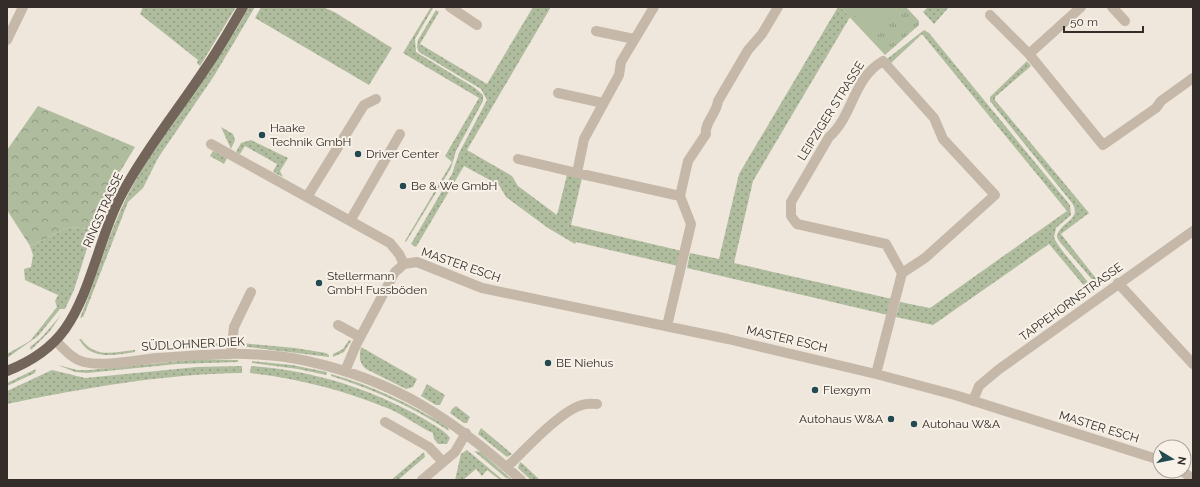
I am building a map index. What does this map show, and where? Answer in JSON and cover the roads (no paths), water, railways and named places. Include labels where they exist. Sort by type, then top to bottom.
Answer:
[{"type":"main road","name":"RINGSTRASSE","points":[[7,371],[34,360],[56,341],[76,312],[110,220],[123,191],[146,150],[205,70],[243,7]]},
{"type":"street","points":[[7,40],[23,7]]},
{"type":"street","points":[[450,7],[477,25]]},
{"type":"street","points":[[577,172],[584,139],[619,75],[621,62],[654,7]]},
{"type":"street","points":[[667,326],[691,224],[680,196],[688,161],[706,134],[705,129],[717,109],[718,101],[748,50],[762,34],[778,7]]},
{"type":"street","points":[[1029,54],[1080,7]]},
{"type":"street","points":[[1112,7],[1125,21]]},
{"type":"street","points":[[990,15],[1029,54],[1103,145],[1156,108],[1161,101],[1193,78]]},
{"type":"street","points":[[596,31],[634,39]]},
{"type":"street","name":"LEIPZIGER STRASSE","points":[[883,61],[934,118],[943,139],[995,195],[925,258],[902,273],[886,244],[797,224],[791,216],[791,202],[829,137],[838,129],[850,110],[851,101],[871,68],[883,61]]},
{"type":"street","points":[[558,93],[603,103]]},
{"type":"street","points":[[307,197],[364,105],[376,99]]},
{"type":"street","points":[[350,220],[400,134]]},
{"type":"street","name":"MASTER ESCH","points":[[211,144],[390,243],[399,254],[404,264]]},
{"type":"street","points":[[518,159],[680,196]]},
{"type":"street","name":"TAPPEHORNSTRASSE","points":[[973,401],[979,386],[994,374],[1118,283],[1193,231]]},
{"type":"street","name":"MASTER ESCH","points":[[345,371],[360,337],[395,272],[404,264],[417,262],[482,288],[667,326],[876,374],[973,401],[1152,457]]},
{"type":"street","points":[[876,374],[902,273]]},
{"type":"street","points":[[1118,283],[1193,364]]},
{"type":"street","points":[[231,354],[234,327],[250,292]]},
{"type":"street","points":[[338,325],[360,337]]},
{"type":"street","name":"SÜDLOHNER DIEK","points":[[56,341],[75,359],[91,363],[231,354],[293,359],[345,371],[383,385],[414,400],[466,433],[521,480]]},
{"type":"street","points":[[507,467],[559,420],[575,408],[582,405],[598,404]]},
{"type":"street","points":[[385,422],[429,448],[443,462]]},
{"type":"street","points":[[422,480],[455,452],[466,433]]},
{"type":"place","name":"Haake Technik GmbH","points":[[262,135]]},
{"type":"place","name":"Driver Center","points":[[358,154]]},
{"type":"place","name":"Be & We GmbH","points":[[403,186]]},
{"type":"place","name":"Stellermann GmbH Fussböden","points":[[319,283]]},
{"type":"place","name":"BE Niehus","points":[[548,363]]},
{"type":"place","name":"Flexgym","points":[[815,390]]},
{"type":"place","name":"Autohaus W&A","points":[[891,419]]},
{"type":"place","name":"Autohau W&A","points":[[914,424]]}]
